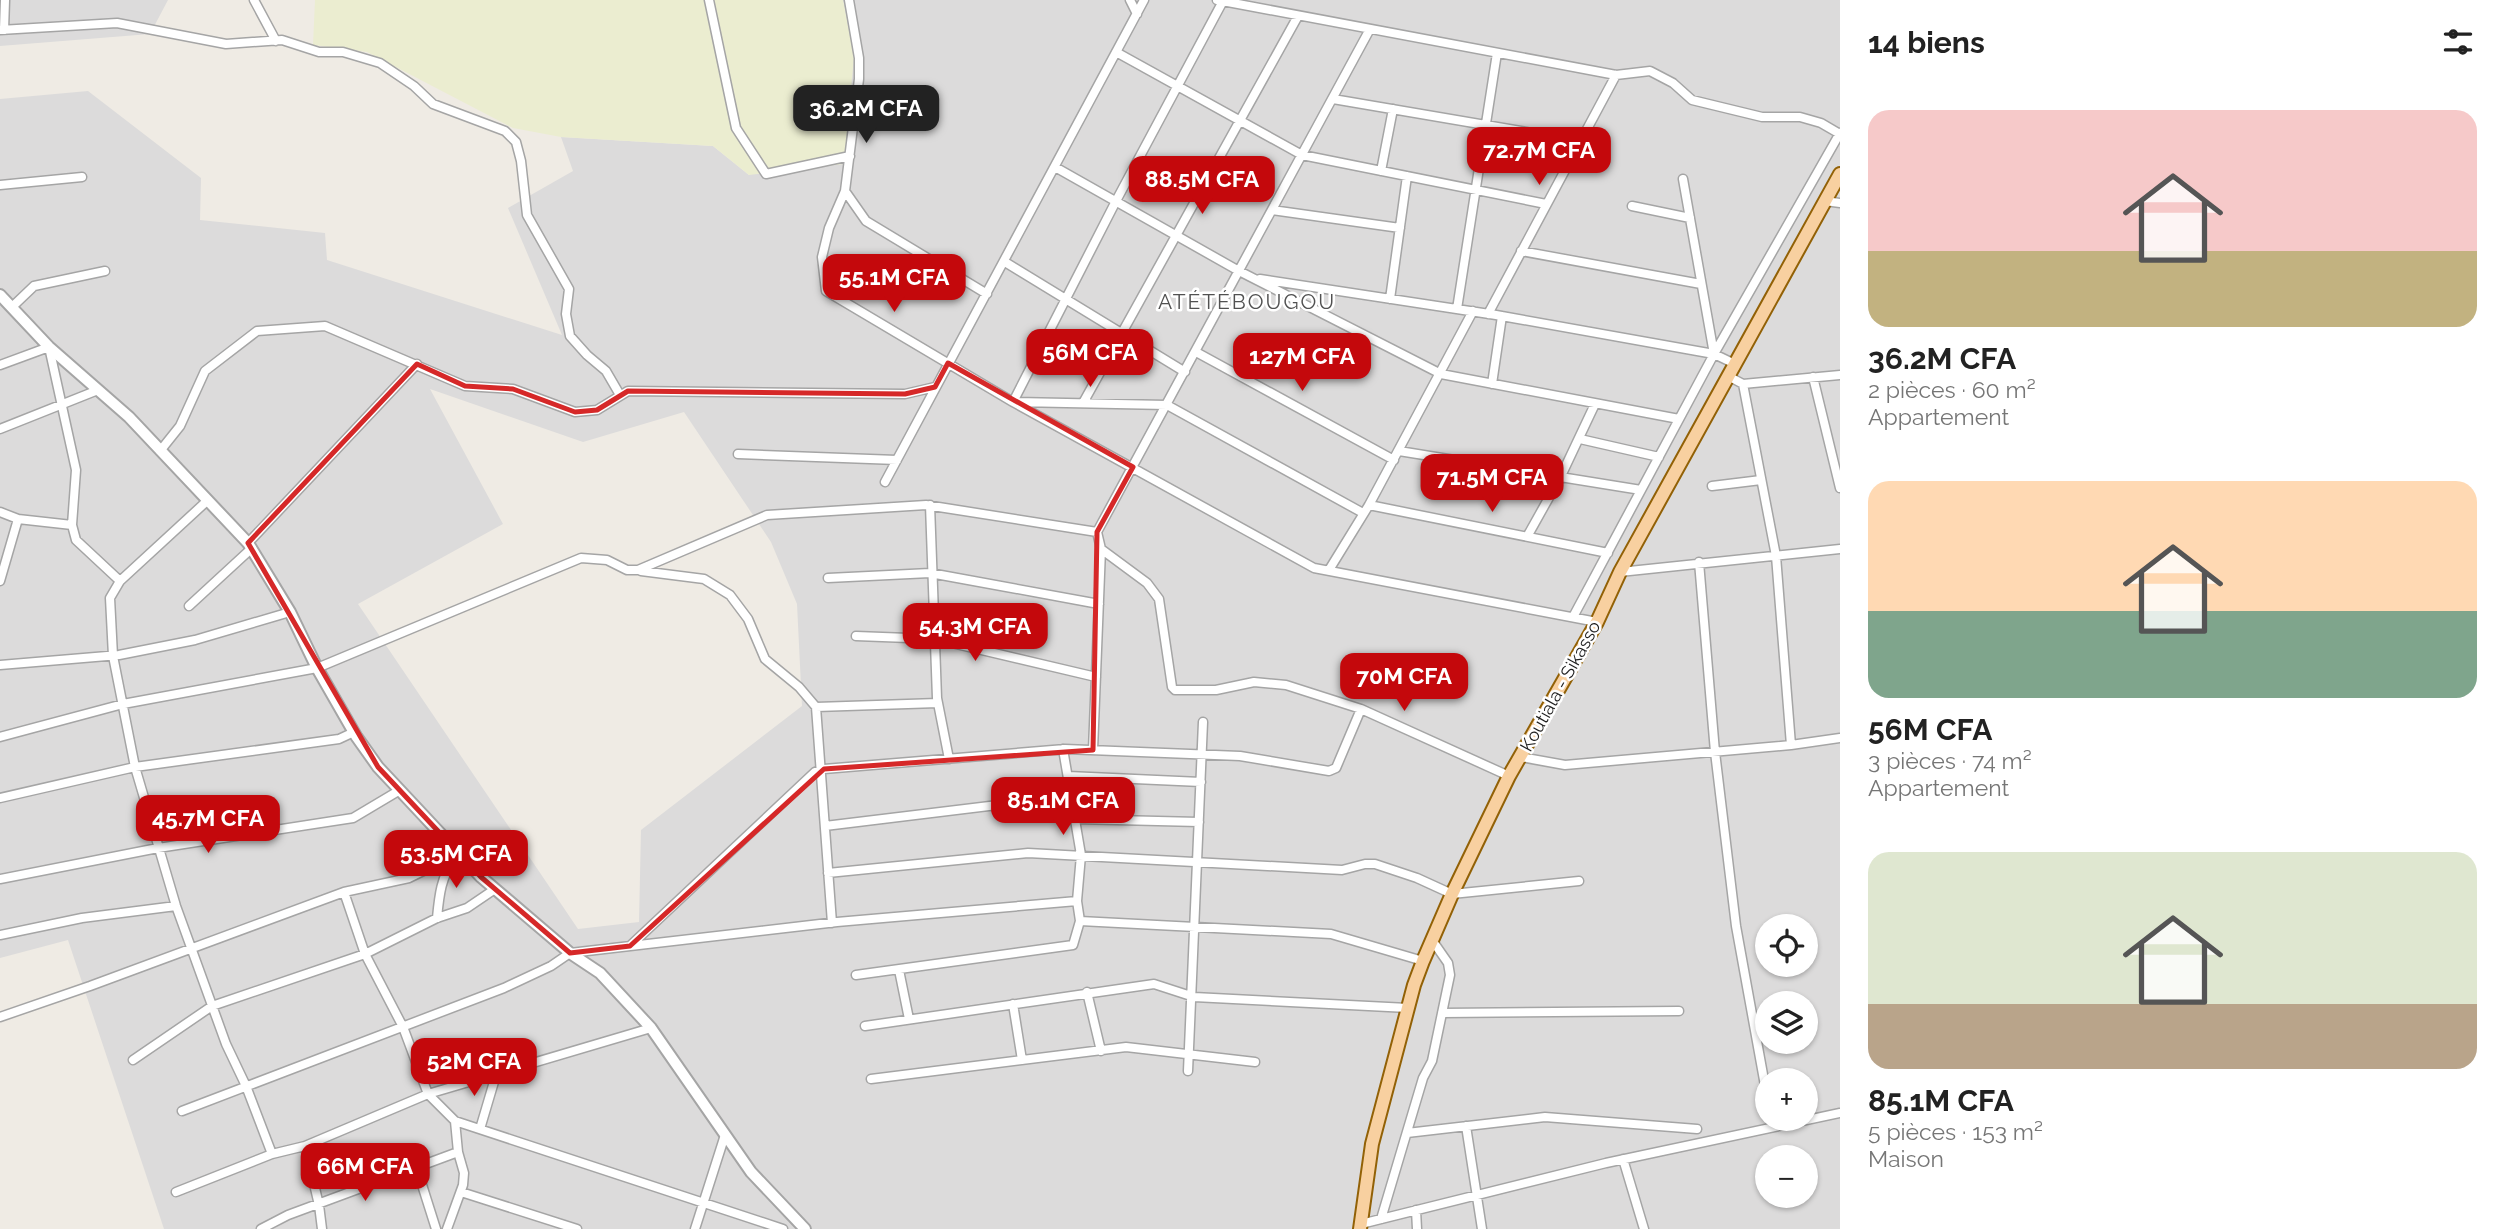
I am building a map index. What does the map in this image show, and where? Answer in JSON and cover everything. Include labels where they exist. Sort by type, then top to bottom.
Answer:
[{"type":"main road","name":"Koutiala - Sikasso","points":[[1360,1226],[1373,1144],[1408,1008],[1423,961],[1452,894],[1509,776],[1597,622],[1620,572],[1840,174]]},
{"type":"street","points":[[5,0],[2,30],[117,23],[226,44],[282,40],[318,52],[343,52],[380,63],[414,86],[433,104],[505,131],[516,142],[521,160],[527,215],[569,289],[566,314],[570,336],[606,371],[620,395]]},
{"type":"street","points":[[254,0],[276,41]]},
{"type":"street","points":[[709,0],[736,128],[766,174],[850,156]]},
{"type":"street","points":[[849,0],[859,58],[859,79],[845,191],[829,228],[821,257],[826,291],[1013,402],[1314,568],[1597,622]]},
{"type":"street","points":[[1130,0],[1137,14]]},
{"type":"street","points":[[885,482],[1144,0]]},
{"type":"street","points":[[1013,402],[1220,1],[1615,75],[1650,71],[1673,83],[1692,100],[1762,117],[1800,117],[1821,123],[1840,134],[1714,354],[1573,617]]},
{"type":"street","points":[[1083,403],[1298,16]]},
{"type":"street","points":[[1093,750],[1101,549],[1097,532],[1370,29]]},
{"type":"street","points":[[1116,52],[1302,155],[1546,204]]},
{"type":"street","points":[[1457,309],[1497,53]]},
{"type":"street","points":[[1488,314],[1615,75]]},
{"type":"street","points":[[1333,99],[1580,141]]},
{"type":"street","points":[[1381,171],[1393,109]]},
{"type":"street","points":[[1055,167],[1239,271],[1441,374],[1679,419]]},
{"type":"street","points":[[1390,299],[1407,176]]},
{"type":"street","points":[[0,185],[82,177]]},
{"type":"street","points":[[1683,179],[1714,354]]},
{"type":"street","points":[[845,191],[866,221],[987,294]]},
{"type":"street","points":[[1825,201],[1840,203]]},
{"type":"street","points":[[1632,206],[1690,218]]},
{"type":"street","points":[[1272,210],[1400,228]]},
{"type":"street","points":[[1521,251],[1702,284]]},
{"type":"street","points":[[1005,262],[1185,372]]},
{"type":"street","points":[[12,307],[34,286],[105,271]]},
{"type":"street","points":[[1253,278],[1473,311],[1714,354],[1743,384],[1776,556],[1791,745]]},
{"type":"street","points":[[0,295],[49,347],[129,417],[250,546],[290,612],[317,668],[354,732],[378,767],[495,890],[570,953],[600,973],[651,1028],[793,1228]]},
{"type":"street","points":[[1329,570],[1370,505],[1473,311]]},
{"type":"street","points":[[1492,384],[1502,316]]},
{"type":"street","points":[[160,451],[180,426],[205,371],[257,331],[325,326],[465,386],[513,388],[575,412],[597,410],[628,391],[905,394],[935,387]]},
{"type":"street","points":[[0,365],[49,347]]},
{"type":"street","points":[[49,347],[76,470],[72,525],[76,540],[120,581]]},
{"type":"street","points":[[1196,352],[1394,460]]},
{"type":"street","points":[[189,606],[250,546],[417,365]]},
{"type":"street","points":[[1743,384],[1840,375]]},
{"type":"street","points":[[1813,377],[1840,488]]},
{"type":"street","points":[[0,429],[99,390]]},
{"type":"street","points":[[1013,402],[1167,405],[1363,513]]},
{"type":"street","points":[[1528,535],[1562,476],[1595,404]]},
{"type":"street","points":[[1580,439],[1659,457]]},
{"type":"street","points":[[1399,451],[1641,491]]},
{"type":"street","points":[[738,454],[897,460]]},
{"type":"street","points":[[1712,486],[1761,480]]},
{"type":"street","points":[[208,500],[120,581],[110,598],[113,656],[135,767],[176,906],[212,1006],[272,1154]]},
{"type":"street","points":[[638,570],[767,515],[929,505],[1097,532]]},
{"type":"street","points":[[929,505],[938,704],[949,759]]},
{"type":"street","points":[[1370,505],[1608,552]]},
{"type":"street","points":[[0,512],[18,519],[72,525]]},
{"type":"street","points":[[0,581],[18,519]]},
{"type":"street","points":[[1101,549],[1147,583],[1159,599],[1172,687],[1175,690],[1216,690],[1254,682],[1286,685],[1361,709],[1509,776]]},
{"type":"street","points":[[1620,572],[1840,549]]},
{"type":"street","points":[[0,737],[123,704],[317,668],[581,558],[607,561],[627,570],[704,579],[730,595],[748,619],[765,659],[799,687],[816,707],[832,923]]},
{"type":"street","points":[[1699,562],[1715,752],[1744,980],[1761,1068]]},
{"type":"street","points":[[828,578],[932,574],[1099,604]]},
{"type":"street","points":[[0,665],[113,656],[195,640],[290,612]]},
{"type":"street","points":[[856,636],[934,639],[1096,677]]},
{"type":"street","points":[[816,707],[938,704]]},
{"type":"street","points":[[630,946],[816,772],[1063,749],[1240,756],[1329,771],[1336,768],[1361,709]]},
{"type":"street","points":[[1188,1071],[1203,722]]},
{"type":"street","points":[[0,798],[135,767],[340,739],[354,732]]},
{"type":"street","points":[[1521,757],[1565,765],[1791,745],[1840,738]]},
{"type":"street","points":[[856,975],[1073,945],[1080,921],[1077,901],[1081,855],[1063,749]]},
{"type":"street","points":[[1068,776],[1201,782]]},
{"type":"street","points":[[0,879],[158,848],[353,818],[400,790]]},
{"type":"street","points":[[825,827],[1071,796]]},
{"type":"street","points":[[1075,819],[1199,822]]},
{"type":"street","points":[[828,873],[1027,853],[1342,870],[1376,864],[1418,878],[1452,894],[1579,881]]},
{"type":"street","points":[[0,1017],[344,892],[409,878],[458,854]]},
{"type":"street","points":[[437,918],[447,868],[458,854]]},
{"type":"street","points":[[133,1060],[212,1006],[365,954],[437,918],[467,908],[495,890]]},
{"type":"street","points":[[344,892],[365,954],[403,1027],[428,1094],[455,1121],[703,1203],[793,1228]]},
{"type":"street","points":[[182,1111],[504,988],[551,966],[570,953],[832,923],[1077,901]]},
{"type":"street","points":[[0,935],[82,918],[176,906]]},
{"type":"street","points":[[1080,921],[1331,934],[1423,961]]},
{"type":"street","points":[[1381,1219],[1423,1078],[1433,1061],[1450,975],[1448,965],[1432,940]]},
{"type":"street","points":[[899,970],[909,1019]]},
{"type":"street","points":[[865,1026],[1154,984],[1191,996],[1408,1008]]},
{"type":"street","points":[[1087,992],[1101,1051]]},
{"type":"street","points":[[1013,1004],[1022,1060]]},
{"type":"street","points":[[1442,1013],[1679,1011]]},
{"type":"street","points":[[176,1192],[272,1154],[305,1146],[428,1094],[651,1028]]},
{"type":"street","points":[[871,1079],[1126,1047],[1255,1062]]},
{"type":"street","points":[[480,1129],[496,1074]]},
{"type":"street","points":[[1818,1116],[1840,1113]]},
{"type":"street","points":[[1407,1133],[1545,1117],[1697,1129]]},
{"type":"street","points":[[447,1229],[461,1192],[464,1173],[458,1152],[455,1121]]},
{"type":"street","points":[[1466,1126],[1482,1229]]},
{"type":"street","points":[[1360,1226],[1755,1127]]},
{"type":"street","points":[[695,1229],[725,1135]]},
{"type":"street","points":[[305,1146],[322,1229]]},
{"type":"street","points":[[261,1229],[288,1215],[458,1152]]},
{"type":"street","points":[[1623,1159],[1644,1229]]},
{"type":"street","points":[[417,1169],[436,1229]]},
{"type":"street","points":[[461,1192],[577,1229]]},
{"type":"street","points":[[1416,1210],[1417,1229]]},
{"type":"highlighted area","points":[[948,363],[1133,467],[1097,532],[1093,750],[824,769],[630,946],[570,953],[481,877],[378,767],[248,543],[417,364],[465,386],[513,389],[575,412],[597,410],[628,391],[905,394],[935,387]]},
{"type":"shaded area","points":[[0,0],[168,0],[150,34],[0,46]]},
{"type":"shaded area","points":[[843,0],[1840,0],[1840,1229],[164,1229],[68,940],[0,958],[0,99],[88,91],[201,178],[200,220],[325,233],[327,260],[562,335],[508,208],[573,171],[561,137],[713,146],[749,175],[854,57]],"holes":[[[430,389],[583,442],[684,412],[771,542],[797,604],[802,706],[641,830],[639,922],[578,929],[358,604],[503,524]]]},
{"type":"green space","points":[[315,0],[843,0],[854,57],[844,164],[749,175],[713,146],[561,137],[513,128],[367,52],[313,45]]},
{"type":"district","name":"ATÉTÉBOUGOU","points":[[1247,301]]}]
